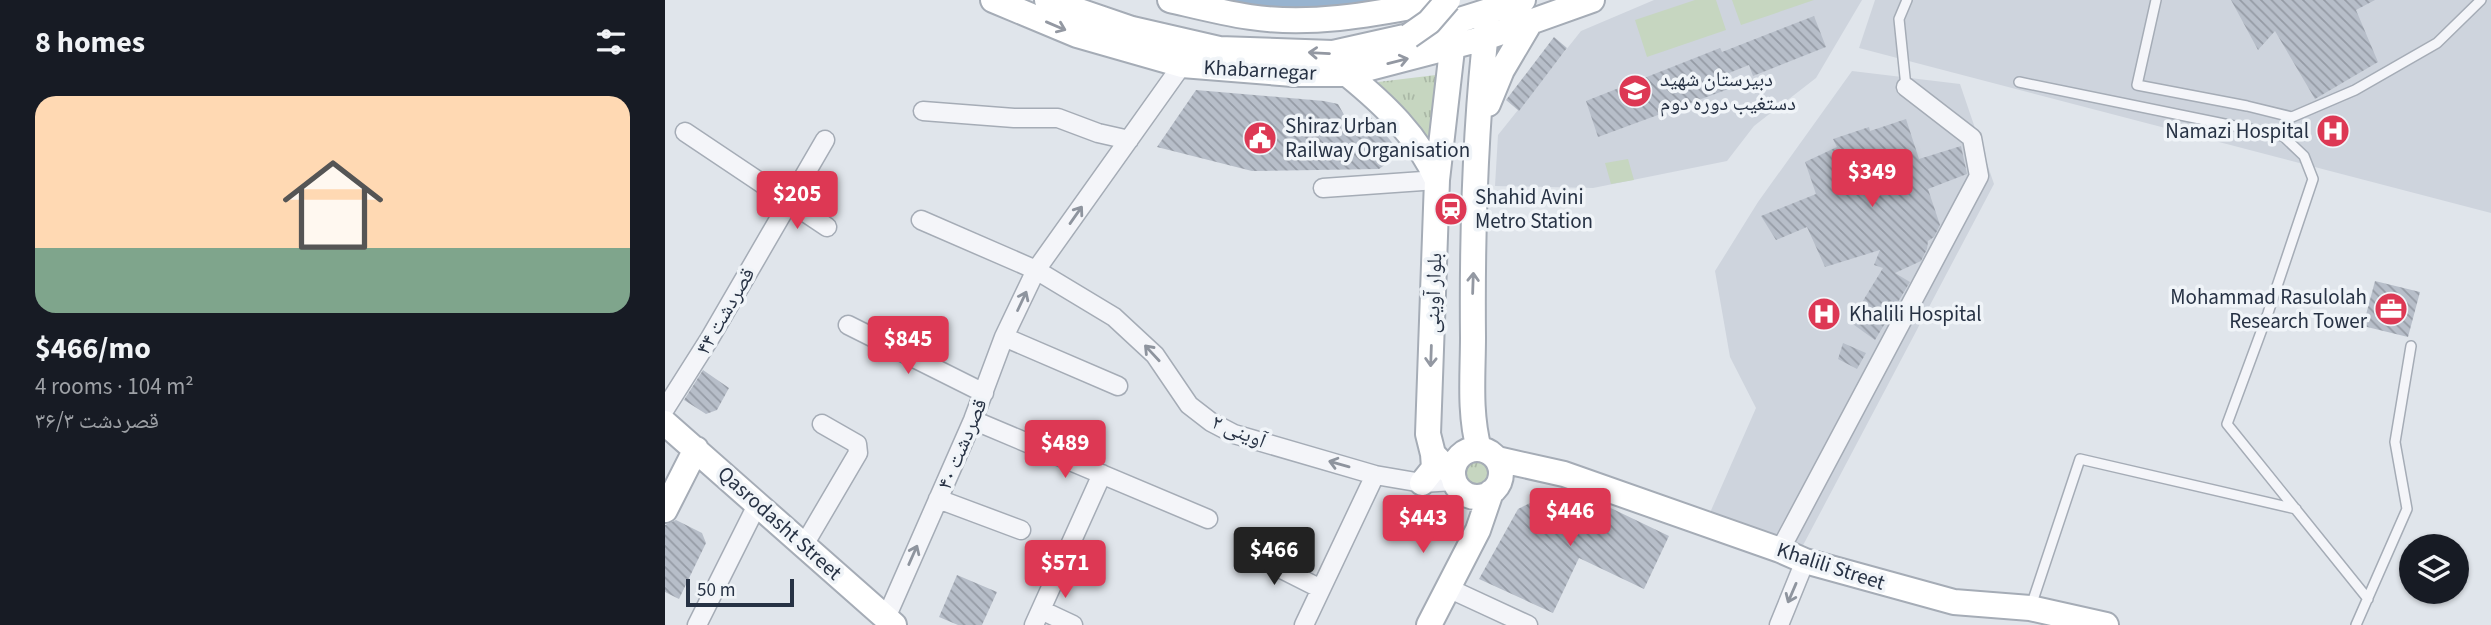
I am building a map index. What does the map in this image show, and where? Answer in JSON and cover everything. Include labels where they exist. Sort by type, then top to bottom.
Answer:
[{"type":"street","name":"Khabarnegar","points":[[993,0],[1077,35],[1182,65],[1293,74],[1347,74],[1453,47],[1485,38],[1527,10]]},
{"type":"street","name":"Khabarnegar","points":[[1047,0],[1132,29],[1219,48],[1333,54],[1409,36],[1454,7]]},
{"type":"street","points":[[1170,0],[1251,18],[1299,20],[1353,18],[1438,0]]},
{"type":"street","points":[[1454,7],[1488,5],[1527,10],[1592,0]]},
{"type":"street","name":"بلوار آوینی","points":[[1472,487],[1501,476],[1473,419],[1473,305],[1479,124],[1488,5]]},
{"type":"street","name":"بلوار آوینی","points":[[1433,454],[1428,434],[1437,180],[1453,47],[1454,7]]},
{"type":"street","points":[[1479,124],[1527,10]]},
{"type":"street","name":"۴۰ قصردشت","points":[[890,621],[985,393],[1005,337],[1036,270],[1182,65]]},
{"type":"street","points":[[1323,188],[1437,180],[1429,162],[1406,129],[1375,96],[1347,74]]},
{"type":"street","points":[[1780,550],[1979,176],[1972,138],[1906,87]]},
{"type":"street","points":[[923,111],[1014,118],[1058,118],[1098,134],[1129,141]]},
{"type":"street","points":[[685,132],[827,227]]},
{"type":"street","name":"۴۴ قصردشت","points":[[665,409],[710,338],[825,140]]},
{"type":"street","name":"۲ آوینی","points":[[921,220],[1036,270],[1114,317],[1155,355],[1189,405],[1211,422],[1234,434],[1375,475],[1422,483],[1472,487]]},
{"type":"street","points":[[848,325],[985,393]]},
{"type":"street","points":[[1005,337],[1118,386]]},
{"type":"street","points":[[974,420],[1208,519]]},
{"type":"street","name":"Qasrodasht Street","points":[[665,423],[890,621]]},
{"type":"street","points":[[804,545],[858,453],[857,444],[822,424]]},
{"type":"street","points":[[665,510],[696,449]]},
{"type":"street","points":[[1429,625],[1478,530],[1472,487],[1458,458],[1467,450],[1488,454]]},
{"type":"street","points":[[1422,483],[1434,468],[1433,454]]},
{"type":"street","points":[[1433,454],[1472,487],[1563,474]]},
{"type":"street","name":"Khalili Street","points":[[1488,454],[1563,474],[1805,561],[1954,602],[2027,617],[2106,625]]},
{"type":"street","points":[[1073,625],[1038,618],[1102,474]]},
{"type":"street","points":[[1304,625],[1319,588],[1375,475]]},
{"type":"street","points":[[1412,625],[1463,531],[1472,487]]},
{"type":"street","points":[[939,499],[1021,530]]},
{"type":"street","points":[[697,625],[758,503]]},
{"type":"street","points":[[1246,551],[1319,588]]},
{"type":"street","points":[[1779,625],[1805,561]]},
{"type":"street","points":[[1448,589],[1528,625]]},
{"type":"lane","points":[[1906,87],[1899,19],[1907,0]]},
{"type":"lane","points":[[2156,0],[2137,85],[2293,117],[2355,90],[2437,43],[2481,0]]},
{"type":"lane","points":[[2019,82],[2283,136],[2304,156],[2313,179],[2227,424],[2368,599]]},
{"type":"lane","points":[[2356,625],[2407,509],[2395,442],[2411,346]]},
{"type":"lane","points":[[2027,617],[2080,459],[2295,509]]},
{"type":"shaded area","name":"دبیرستان شهید دستغیب دوره دوم","points":[[1654,0],[1862,0],[1816,78],[1754,126],[1727,161],[1593,188],[1495,186],[1498,135],[1581,31]]},
{"type":"shaded area","name":"Namazi Hospital","points":[[1875,0],[2491,0],[2491,213],[1859,48]]},
{"type":"shaded area","name":"Khalili Hospital","points":[[1852,71],[1960,84],[1994,184],[1800,551],[1709,515],[1756,408],[1730,357],[1715,271],[1758,202]]},
{"type":"green space","points":[[1695,0],[1716,0],[1726,30],[1647,57],[1635,20]]},
{"type":"green space","points":[[1732,0],[1814,0],[1741,25]]},
{"type":"green space","points":[[1436,75],[1429,139],[1378,82]]},
{"type":"green space","points":[[1628,159],[1634,180],[1611,184],[1605,163]]},
{"type":"green space","points":[[1476,456],[1488,461],[1493,473],[1488,485],[1476,490],[1464,485],[1459,473],[1464,461]]},
{"type":"water","points":[[1204,0],[1386,0],[1363,5],[1318,8],[1272,7]]},
{"type":"building","points":[[2231,0],[2375,0],[2356,10],[2378,62],[2315,99],[2275,31],[2258,50]]},
{"type":"building","points":[[1814,16],[1826,47],[1753,76],[1749,65],[1729,73],[1734,87],[1598,137],[1586,101],[1720,48],[1722,52]]},
{"type":"building","points":[[1554,37],[1567,48],[1519,111],[1506,100]]},
{"type":"building","name":"Shiraz Urban Railway Organisation","points":[[1196,90],[1338,104],[1352,129],[1368,114],[1401,153],[1379,169],[1252,171],[1157,147]]},
{"type":"building","points":[[1906,119],[1919,159],[1961,146],[1967,174],[1928,189],[1940,225],[1934,237],[1928,241],[1921,261],[1895,273],[1910,282],[1875,340],[1850,322],[1883,268],[1874,265],[1880,250],[1825,267],[1807,227],[1776,240],[1761,216],[1816,194],[1805,162],[1837,147],[1833,139]]},
{"type":"building","name":"Mohammad Rasulolah Research Tower","points":[[2375,281],[2420,292],[2408,337],[2363,326]]},
{"type":"building","points":[[1843,343],[1866,353],[1857,369],[1838,359]]},
{"type":"building","points":[[703,370],[729,388],[717,410],[706,414],[684,400]]},
{"type":"building","points":[[1573,493],[1594,500],[1669,536],[1644,589],[1579,558],[1553,613],[1479,579],[1518,509],[1536,500]]},
{"type":"building","points":[[676,520],[702,533],[706,543],[679,599],[665,592],[665,525]]},
{"type":"building","points":[[957,575],[997,592],[982,625],[958,625],[939,617]]},
{"type":"place","name":"دبیرستان شهید دستغیب دوره دوم","points":[[1635,91]]},
{"type":"place","name":"Namazi Hospital","points":[[2333,131]]},
{"type":"place","name":"Shiraz Urban Railway Organisation","points":[[1260,138]]},
{"type":"place","name":"Shahid Avini Metro Station","points":[[1451,209]]},
{"type":"place","name":"Mohammad Rasulolah Research Tower","points":[[2391,309]]},
{"type":"place","name":"Khalili Hospital","points":[[1824,314]]}]
